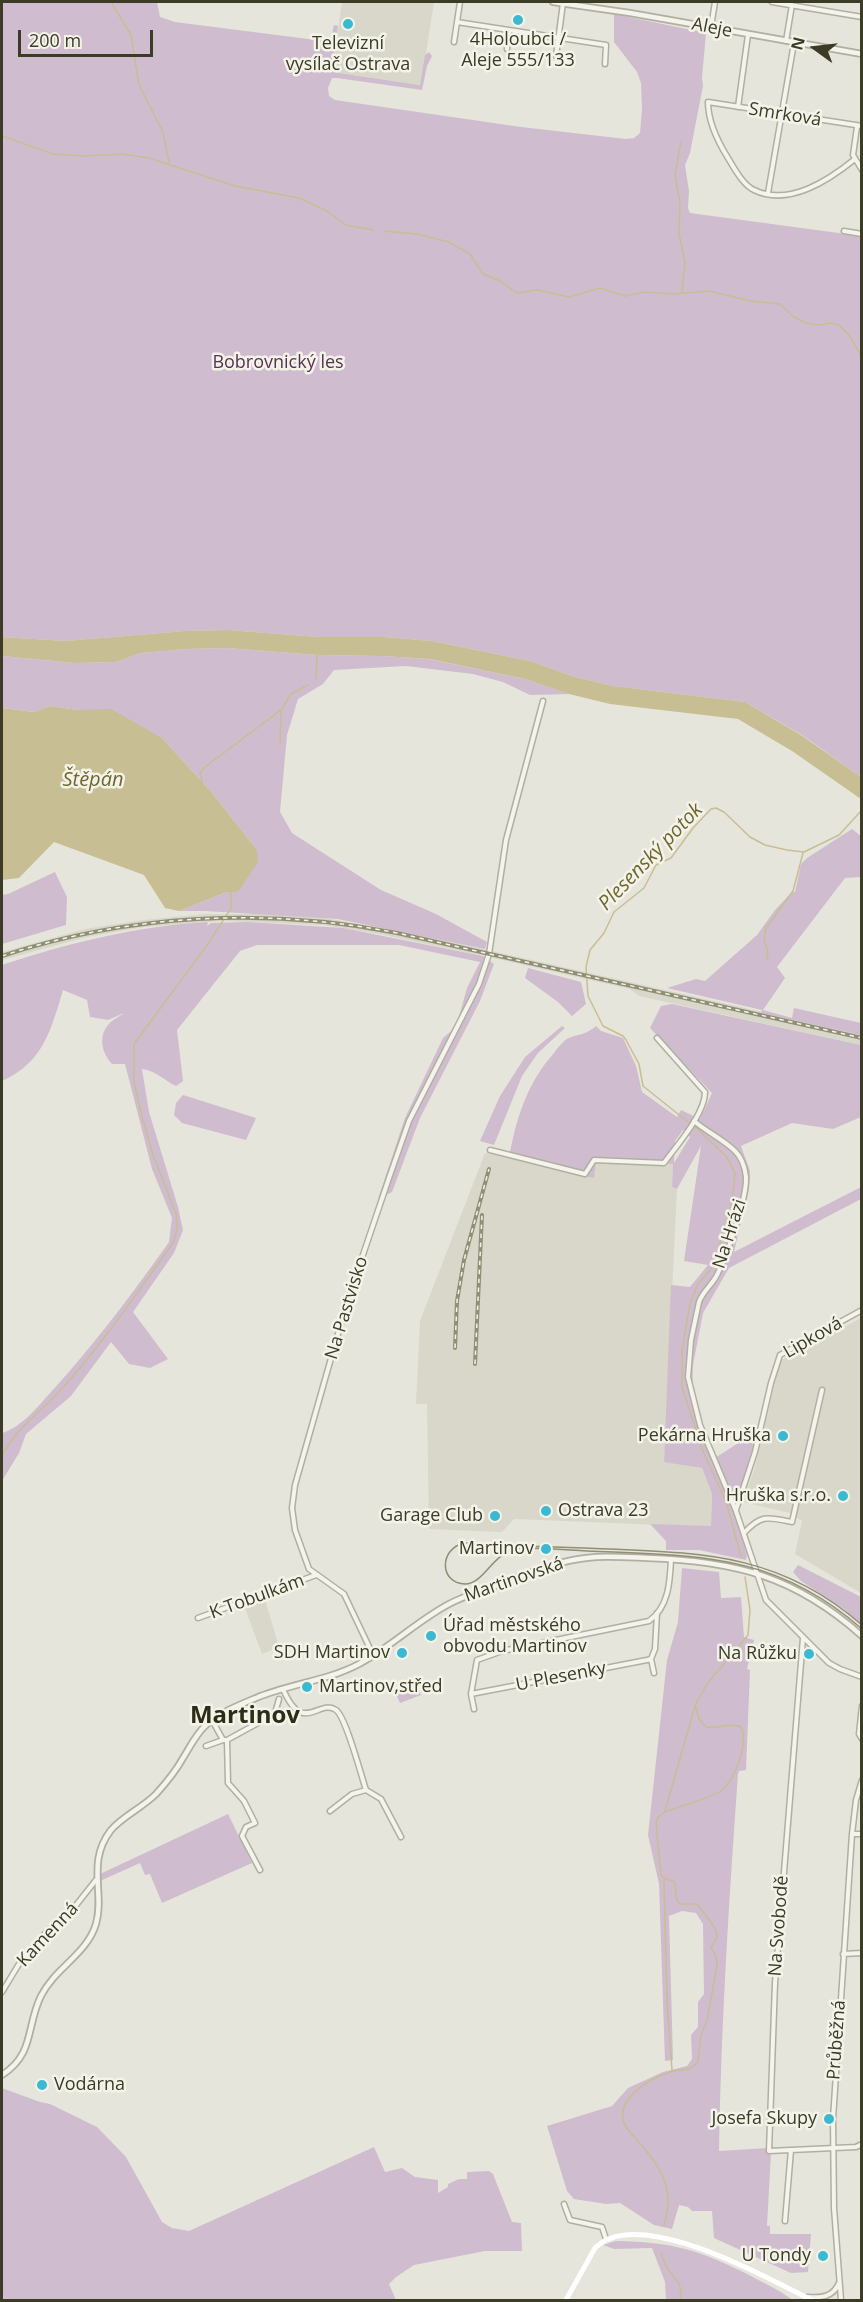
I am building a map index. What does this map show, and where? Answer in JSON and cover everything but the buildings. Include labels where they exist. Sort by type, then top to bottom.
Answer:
[{"type":"main road","points":[[566,2301],[595,2248],[606,2239],[634,2235],[681,2241],[812,2301]]},
{"type":"street","points":[[454,42],[460,2]]},
{"type":"street","name":"Aleje","points":[[554,2],[639,14],[861,54]]},
{"type":"street","points":[[710,28],[715,2]]},
{"type":"street","points":[[772,2],[861,17]]},
{"type":"street","points":[[556,56],[563,3]]},
{"type":"street","points":[[786,42],[792,5]]},
{"type":"street","points":[[457,22],[606,45],[612,41]]},
{"type":"street","points":[[507,48],[510,30]]},
{"type":"street","points":[[738,107],[748,35]]},
{"type":"street","points":[[794,43],[768,193],[784,195],[810,187],[832,176],[855,159]]},
{"type":"street","points":[[605,64],[606,45]]},
{"type":"street","name":"Smrková","points":[[768,193],[751,189],[732,165],[715,132],[708,111],[708,102],[859,126]]},
{"type":"street","points":[[859,126],[853,155],[861,170]]},
{"type":"street","points":[[844,231],[861,234]]},
{"type":"street","name":"Na Pastvisko","points":[[373,1655],[344,1594],[309,1569],[303,1556],[295,1530],[292,1508],[295,1485],[347,1302],[410,1121],[479,984],[489,954],[506,840],[543,701]]},
{"type":"street","points":[[490,1150],[585,1174],[594,1160],[664,1163],[694,1121],[705,1099],[705,1092],[657,1038]]},
{"type":"street","name":"Na Hrázi","points":[[694,1121],[735,1151],[745,1170],[745,1187],[723,1262],[715,1279],[702,1293],[699,1302],[691,1340],[688,1370],[692,1401],[700,1425],[736,1511],[756,1573]]},
{"type":"street","name":"Lipková","points":[[736,1511],[755,1452],[780,1355],[861,1310]]},
{"type":"street","points":[[744,1533],[760,1518],[792,1522],[822,1390]]},
{"type":"street","name":"Martinovská","points":[[2,2075],[13,2067],[25,2051],[37,2005],[46,1986],[91,1936],[98,1912],[96,1880],[102,1848],[109,1833],[116,1824],[143,1806],[163,1786],[199,1733],[212,1720],[275,1691],[352,1667],[450,1603],[552,1565],[576,1559],[602,1557],[671,1559],[722,1564],[756,1573],[814,1599],[861,1636]]},
{"type":"street","points":[[654,1673],[651,1659],[655,1649],[657,1613],[669,1586],[671,1559]]},
{"type":"street","points":[[756,1573],[766,1600],[804,1638],[830,1663],[861,1677]]},
{"type":"street","name":"K Tobulkám","points":[[198,1618],[316,1575]]},
{"type":"street","points":[[474,1708],[471,1694],[477,1660],[495,1652],[644,1623],[657,1613]]},
{"type":"street","name":"Na Svobodě","points":[[804,1638],[775,1983],[769,2151],[856,2148],[861,2144]]},
{"type":"street","name":"U Plesenky","points":[[471,1694],[651,1659]]},
{"type":"street","points":[[283,1689],[294,1710],[301,1713],[329,1708],[338,1712],[347,1731],[366,1790],[381,1799],[401,1837]]},
{"type":"street","points":[[206,1746],[225,1740],[275,1713],[279,1699],[275,1691]]},
{"type":"street","points":[[279,1699],[286,1697]]},
{"type":"street","points":[[861,1706],[861,1739]]},
{"type":"street","points":[[212,1720],[225,1740],[228,1783],[244,1801],[256,1823],[244,1830],[243,1841],[260,1870]]},
{"type":"street","name":"Průběžná","points":[[841,2301],[833,2148],[834,2082],[852,1834],[861,1780]]},
{"type":"street","points":[[330,1811],[352,1794],[366,1790]]},
{"type":"street","points":[[852,1834],[861,1834]]},
{"type":"street","name":"Kamenná","points":[[2,1992],[19,1964],[47,1931],[69,1914],[96,1880]]},
{"type":"street","points":[[843,1954],[861,1953]]},
{"type":"street","points":[[785,2221],[791,2150]]},
{"type":"street","points":[[564,2204],[570,2220],[602,2227],[606,2239]]},
{"type":"street","points":[[805,2297],[826,2297],[833,2293],[839,2282]]},
{"type":"shaded area","points":[[342,2],[434,2],[421,85],[332,72]]},
{"type":"shaded area","points":[[206,914],[275,914],[324,918],[398,930],[861,1034],[861,1045],[639,996],[630,989],[489,957],[323,925],[223,921],[144,927],[87,937],[2,960],[2,952],[85,929]]},
{"type":"shaded area","points":[[485,1153],[594,1177],[595,1161],[673,1164],[672,1187],[677,1189],[664,1461],[702,1468],[712,1494],[711,1527],[514,1519],[502,1532],[429,1529],[427,1404],[416,1404],[420,1321]]},
{"type":"shaded area","points":[[861,1318],[861,1593],[795,1554],[802,1521],[790,1513],[743,1502],[755,1467],[780,1361]]},
{"type":"shaded area","points":[[264,1596],[279,1647],[262,1654],[243,1603]]},
{"type":"green space","name":"Bobrovnický les","points":[[2,2],[157,2],[160,17],[175,22],[316,40],[331,38],[334,25],[338,26],[332,72],[420,85],[425,55],[429,52],[432,56],[427,66],[422,90],[332,78],[328,88],[329,96],[335,100],[521,127],[626,139],[634,138],[640,133],[641,83],[637,72],[614,42],[614,14],[706,33],[703,86],[690,153],[685,165],[690,213],[861,236],[861,777],[802,735],[745,702],[613,686],[575,677],[530,661],[432,641],[384,637],[318,637],[228,630],[185,631],[65,641],[2,637]]},
{"type":"green space","points":[[227,648],[318,655],[429,659],[525,679],[570,694],[530,695],[503,682],[473,674],[406,666],[334,670],[323,684],[298,699],[287,735],[280,812],[292,833],[381,890],[436,914],[487,942],[485,949],[338,919],[179,911],[227,892],[238,892],[257,850],[212,793],[162,738],[78,710],[50,706],[34,712],[2,708],[2,656],[75,663],[116,662],[141,653]]},
{"type":"green space","points":[[852,829],[861,836],[861,877],[845,878],[777,967],[785,978],[763,1010],[792,1018],[794,1008],[861,1023],[861,1035],[761,1013],[762,1010],[667,988],[696,979],[705,981],[757,935],[775,910],[792,892],[795,892],[801,864]]},
{"type":"green space","points":[[55,872],[67,897],[66,925],[2,944],[2,895]]},
{"type":"green space","points":[[208,922],[207,926],[211,923],[247,922],[343,928],[483,956],[494,964],[480,1001],[420,1118],[392,1192],[378,1199],[405,1118],[443,1038],[456,1027],[467,988],[480,962],[399,945],[257,945],[240,951],[177,1030],[183,1081],[176,1086],[142,1069],[149,1112],[183,1230],[174,1253],[133,1312],[168,1359],[150,1368],[129,1364],[111,1342],[71,1396],[26,1434],[19,1453],[2,1481],[2,1433],[29,1416],[97,1338],[169,1242],[172,1218],[152,1169],[125,1064],[112,1064],[103,1045],[103,1035],[108,1025],[124,1013],[108,1020],[90,1017],[87,1000],[63,990],[49,1032],[36,1055],[16,1074],[2,1081],[2,965],[104,937],[156,927]]},
{"type":"green space","points":[[528,968],[581,982],[586,1004],[572,1016],[558,1002],[525,978]]},
{"type":"green space","points":[[672,1004],[861,1045],[861,1117],[833,1129],[792,1123],[741,1146],[750,1171],[749,1188],[734,1252],[861,1187],[861,1199],[729,1268],[703,1313],[693,1365],[692,1399],[715,1458],[757,1431],[745,1488],[734,1510],[747,1555],[746,1560],[699,1550],[666,1550],[666,1541],[650,1524],[711,1526],[712,1494],[702,1468],[664,1462],[671,1285],[690,1287],[708,1265],[684,1261],[701,1146],[677,1189],[672,1187],[673,1164],[596,1161],[594,1178],[509,1158],[519,1116],[537,1077],[565,1040],[588,1032],[596,1026],[601,1031],[623,1038],[636,1066],[642,1092],[677,1117],[681,1110],[700,1119],[712,1093],[650,1028],[661,1006]],"holes":[[[683,1130],[690,1137],[674,1163],[675,1141]]]},
{"type":"green space","points":[[562,1026],[565,1028],[538,1053],[522,1076],[494,1145],[480,1141],[500,1096],[525,1057]]},
{"type":"green space","points":[[183,1095],[256,1118],[246,1140],[182,1123],[174,1115],[176,1103]]},
{"type":"green space","points":[[798,1565],[861,1597],[861,1625],[844,1609],[801,1581],[793,1572]]},
{"type":"green space","points":[[682,1568],[719,1572],[721,1598],[741,1597],[744,1637],[754,1640],[747,1669],[750,1670],[746,1770],[739,1771],[738,1774],[724,2009],[719,2151],[767,2148],[768,2153],[771,2153],[767,2226],[770,2226],[770,2234],[811,2234],[808,2272],[791,2273],[714,2238],[712,2211],[692,2211],[688,2207],[679,2205],[672,2229],[654,2225],[620,2203],[606,2204],[574,2199],[567,2191],[547,2126],[612,2106],[628,2088],[663,2072],[687,2066],[692,2059],[691,2035],[698,2027],[698,2002],[704,1994],[703,1924],[696,1913],[682,1911],[669,1916],[673,2060],[665,2061],[659,1884],[648,1835],[667,1660],[678,1622]]},
{"type":"green space","points":[[417,1684],[421,1695],[400,1703],[395,1692]]},
{"type":"green space","points":[[228,1814],[252,1863],[162,1903],[150,1874],[145,1875],[140,1863],[100,1881],[100,1874]]},
{"type":"green space","points":[[2,2088],[50,2104],[97,2127],[126,2157],[162,2222],[172,2228],[189,2231],[374,2147],[385,2172],[402,2168],[415,2177],[438,2180],[438,2193],[448,2187],[448,2184],[459,2179],[467,2179],[467,2172],[489,2171],[493,2174],[512,2222],[521,2223],[522,2251],[485,2251],[414,2265],[389,2284],[396,2300],[2,2300]]},
{"type":"green space","points":[[616,2241],[654,2243],[685,2249],[715,2259],[793,2300],[666,2300],[665,2282],[652,2248],[614,2249],[603,2245]]},
{"type":"water","points":[[228,630],[318,637],[384,637],[432,641],[530,661],[575,677],[613,686],[745,702],[801,735],[861,777],[861,799],[792,751],[738,719],[610,704],[569,694],[525,679],[430,659],[318,655],[227,648],[141,653],[116,662],[75,663],[2,656],[2,637],[65,641],[185,631]]},
{"type":"water","name":"Štěpán","points":[[50,706],[78,710],[111,709],[162,738],[212,793],[257,850],[258,862],[238,892],[227,892],[179,911],[165,908],[144,875],[54,842],[19,878],[2,880],[2,708],[34,712]]},
{"type":"waterway","points":[[111,2],[131,35],[139,85],[163,132],[169,162]]},
{"type":"waterway","points":[[2,136],[53,154],[85,156],[122,154],[149,158],[235,186],[299,198],[327,211],[346,225],[373,230]]},
{"type":"waterway","points":[[681,141],[675,175],[680,203],[679,234],[685,263],[682,291]]},
{"type":"waterway","points":[[384,231],[417,234],[449,242],[470,254],[483,274],[500,281],[517,293],[537,290],[569,297],[600,288],[625,296],[645,292],[673,294],[709,291],[751,301],[780,304],[794,317],[806,323],[839,325],[849,335],[862,357]]},
{"type":"waterway","points":[[316,679],[317,655]]},
{"type":"waterway","points":[[203,785],[200,773],[205,767],[281,710],[291,694],[308,685]]},
{"type":"waterway","points":[[280,743],[281,711]]},
{"type":"waterway","name":"Plesenský potok","points":[[688,1122],[643,1086],[639,1064],[626,1040],[623,1036],[603,1026],[588,996],[586,967],[590,950],[604,933],[614,912],[644,888],[656,865],[671,858],[693,828],[711,809],[716,808],[724,812],[750,837],[765,845],[804,852],[839,835],[862,810]]},
{"type":"waterway","points":[[767,960],[768,952],[764,939],[766,928],[793,891],[803,853]]},
{"type":"waterway","points":[[2,1455],[20,1430],[57,1394],[88,1358],[173,1243],[177,1230],[177,1216],[153,1155],[141,1113],[134,1081],[134,1044],[208,944],[231,908],[231,891]]},
{"type":"waterway","name":"Plesenský potok","points":[[695,1127],[726,1156],[735,1173],[732,1201],[716,1258],[711,1269],[698,1284],[690,1303],[682,1351],[682,1387],[702,1449],[726,1502],[741,1556]]},
{"type":"waterway","name":"Plesenský potok","points":[[664,2226],[668,2202],[664,2180],[655,2162],[630,2132],[624,2122],[623,2112],[626,2103],[640,2087],[670,2072],[686,2070],[698,2061],[701,2035],[707,2021],[717,1965],[716,1956],[711,1947],[717,1937],[715,1928],[697,1904],[680,1904],[676,1898],[675,1882],[661,1875],[656,1823],[658,1817],[665,1812],[721,1791],[736,1770],[742,1751],[741,1727],[733,1725],[706,1727],[699,1719],[695,1705],[707,1684],[748,1635],[750,1610],[745,1577]]},
{"type":"waterway","points":[[665,1811],[695,1706]]},
{"type":"waterway","points":[[664,1880],[667,2000],[672,2070]]},
{"type":"waterway","name":"Plesenský potok","points":[[661,2254],[667,2268],[680,2285],[680,2300]]},
{"type":"tram line","points":[[862,1625],[833,1602],[803,1585],[774,1572],[712,1557],[646,1551],[464,1543],[456,1546],[446,1558],[445,1565],[450,1578],[465,1584],[478,1579],[501,1556],[518,1548],[684,1556],[716,1560],[775,1575],[804,1588],[833,1606],[862,1629]]},
{"type":"railway","points":[[2,956],[50,942],[148,923],[198,919],[298,920],[397,933],[862,1038]]},
{"type":"railway","points":[[455,1348],[457,1301],[464,1260],[489,1169]]},
{"type":"railway","points":[[475,1364],[482,1215]]},
{"type":"place","name":"4Holoubci / Aleje 555/133","points":[[518,20]]},
{"type":"place","name":"Televizní vysílač Ostrava","points":[[348,24]]},
{"type":"place","name":"Pekárna Hruška","points":[[783,1436]]},
{"type":"place","name":"Hruška s.r.o.","points":[[843,1496]]},
{"type":"place","name":"Ostrava 23","points":[[546,1511]]},
{"type":"place","name":"Garage Club","points":[[495,1516]]},
{"type":"place","name":"Martinov","points":[[546,1549]]},
{"type":"place","name":"Úřad městského obvodu Martinov","points":[[431,1636]]},
{"type":"place","name":"SDH Martinov","points":[[402,1653]]},
{"type":"place","name":"Na Růžku","points":[[809,1654]]},
{"type":"place","name":"Martinov,střed","points":[[307,1687]]},
{"type":"place","name":"Vodárna","points":[[42,2085]]},
{"type":"place","name":"Josefa Skupy","points":[[829,2119]]},
{"type":"place","name":"U Tondy","points":[[823,2256]]},
{"type":"district","name":"Martinov","points":[[245,1716]]}]
